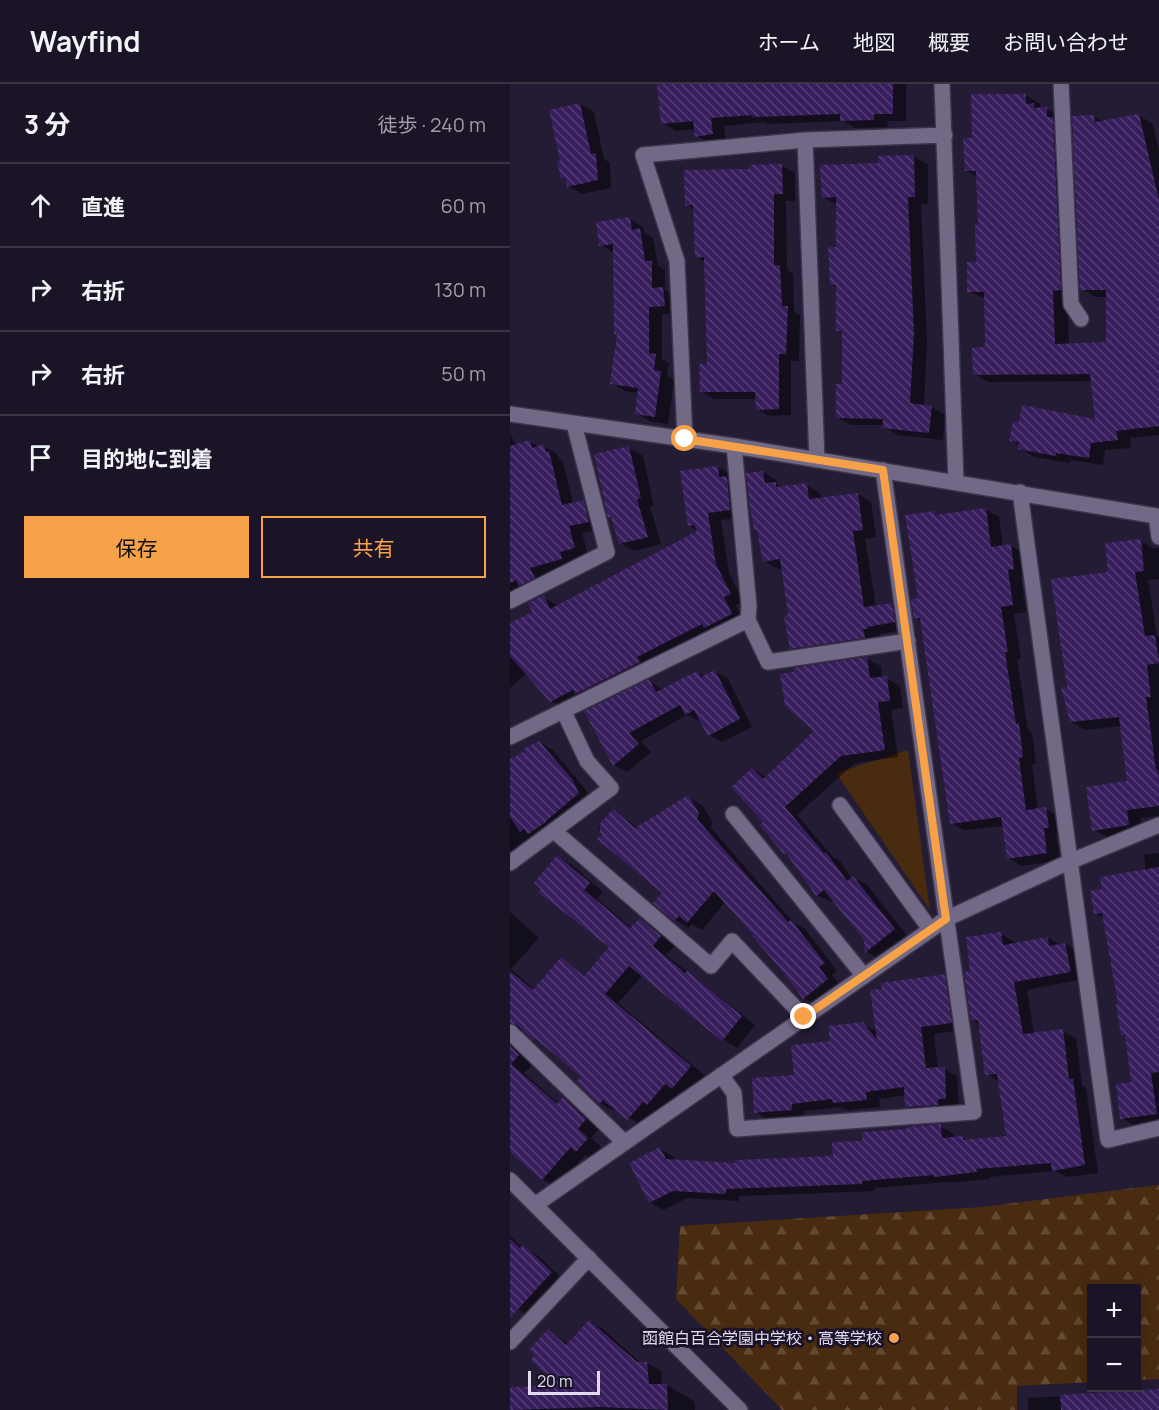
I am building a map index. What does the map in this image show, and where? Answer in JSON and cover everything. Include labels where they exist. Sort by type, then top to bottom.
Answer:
[{"type":"street","points":[[942,84],[956,482]]},
{"type":"street","points":[[1061,84],[1071,304],[1081,320]]},
{"type":"street","points":[[685,439],[677,261],[643,155],[805,140],[945,135]]},
{"type":"street","points":[[805,140],[817,460]]},
{"type":"street","points":[[510,414],[883,470],[1156,516],[1159,537]]},
{"type":"street","points":[[510,601],[607,552],[574,424]]},
{"type":"street","points":[[734,447],[749,606],[748,620],[768,662],[908,641]]},
{"type":"street","points":[[721,1075],[734,1093],[737,1129],[974,1112],[883,470]]},
{"type":"street","points":[[1020,492],[1108,1140],[1159,1128]]},
{"type":"street","points":[[510,737],[748,620]]},
{"type":"street","points":[[510,863],[611,789],[587,761],[564,712]]},
{"type":"street","points":[[840,805],[930,929]]},
{"type":"street","points":[[734,814],[864,976]]},
{"type":"street","points":[[535,1205],[946,919],[1069,862],[1159,825]]},
{"type":"street","points":[[554,831],[711,966],[732,941],[804,1017]]},
{"type":"street","points":[[510,1032],[624,1142]]},
{"type":"street","points":[[510,1180],[737,1409]]},
{"type":"street","points":[[510,1342],[589,1258]]},
{"type":"green space","points":[[908,750],[930,910],[836,773]]},
{"type":"green space","name":"函館白百合学園中学校・高等学校","points":[[1159,1185],[1159,1379],[1141,1380],[1141,1284],[1087,1284],[1087,1382],[1017,1386],[1017,1410],[782,1410],[676,1299],[680,1226],[982,1207]]},
{"type":"building","points":[[657,84],[893,84],[893,114],[874,114],[874,120],[840,121],[840,114],[711,118],[713,134],[695,137],[693,121],[661,124]]},
{"type":"building","points":[[971,94],[1026,94],[1026,104],[1034,103],[1034,108],[1047,107],[1047,117],[1053,117],[1061,290],[1053,291],[1055,344],[1106,342],[1106,290],[1080,290],[1072,116],[1094,115],[1095,122],[1139,114],[1159,200],[1159,426],[1116,431],[1118,440],[1091,443],[1089,458],[1056,453],[1056,456],[1018,449],[1019,442],[1009,441],[1013,421],[1019,422],[1022,405],[1095,419],[1090,374],[973,375],[972,348],[984,347],[985,342],[984,292],[967,292],[967,262],[976,262],[975,225],[978,225],[976,171],[965,171],[963,138],[972,138]]},
{"type":"building","points":[[580,103],[591,154],[596,153],[598,180],[567,187],[565,178],[561,179],[557,162],[560,161],[549,110]]},
{"type":"building","points":[[914,155],[915,197],[908,197],[914,334],[910,403],[932,406],[929,433],[882,428],[883,419],[836,418],[836,384],[842,384],[842,331],[836,331],[836,285],[830,285],[828,247],[836,247],[836,197],[822,198],[820,165],[878,163],[878,156]]},
{"type":"building","points":[[782,164],[783,194],[774,194],[774,265],[780,265],[782,306],[788,306],[786,354],[779,354],[779,409],[756,410],[755,392],[700,392],[699,364],[707,364],[704,257],[695,258],[693,205],[685,206],[684,170],[749,169],[749,165]]},
{"type":"building","points":[[630,217],[632,230],[640,228],[645,261],[652,261],[652,288],[663,287],[665,306],[649,307],[649,353],[656,354],[654,370],[661,371],[655,417],[635,414],[638,388],[610,384],[617,334],[614,334],[613,244],[599,246],[596,222]]},
{"type":"building","points":[[530,440],[532,448],[544,444],[546,452],[549,451],[562,505],[584,500],[589,522],[569,526],[575,548],[560,552],[562,559],[530,568],[535,578],[519,586],[516,580],[510,583],[510,446]]},
{"type":"building","points":[[629,446],[641,498],[637,499],[648,537],[619,544],[611,517],[608,518],[594,454]]},
{"type":"building","points":[[718,466],[719,477],[727,476],[730,510],[708,513],[716,564],[731,594],[724,597],[732,614],[704,628],[702,624],[637,657],[640,662],[575,694],[573,690],[550,702],[510,656],[510,623],[532,612],[528,603],[544,595],[550,609],[697,531],[694,525],[688,526],[680,471]]},
{"type":"building","points":[[763,471],[765,483],[776,482],[776,487],[807,483],[809,499],[858,493],[863,530],[853,531],[864,607],[892,603],[895,622],[863,629],[865,638],[790,649],[784,616],[788,615],[780,559],[763,562],[750,507],[746,473]]},
{"type":"building","points":[[986,508],[991,547],[1011,544],[1014,569],[1008,570],[1013,605],[1001,607],[1016,724],[1019,723],[1023,757],[1019,758],[1026,810],[1046,807],[1049,828],[1044,828],[1047,853],[1007,859],[1001,817],[950,824],[920,618],[914,619],[911,599],[918,598],[905,515],[935,511],[935,515]]},
{"type":"building","points":[[1141,539],[1144,571],[1135,572],[1145,636],[1155,635],[1159,661],[1159,663],[1147,665],[1151,697],[1146,697],[1156,770],[1158,770],[1159,806],[1127,810],[1129,825],[1092,831],[1086,787],[1127,781],[1119,717],[1070,722],[1061,687],[1067,687],[1051,579],[1108,572],[1105,543]]},
{"type":"building","points":[[867,657],[870,678],[887,676],[890,701],[878,702],[885,750],[841,756],[785,807],[824,853],[826,852],[847,881],[853,876],[895,929],[865,953],[864,940],[824,890],[816,896],[786,853],[784,854],[759,825],[763,822],[731,787],[752,768],[763,779],[814,731],[785,706],[780,674],[793,672],[793,668]]},
{"type":"building","points":[[715,670],[740,719],[708,736],[694,710],[685,715],[680,705],[629,733],[639,744],[613,766],[584,711],[649,679],[656,692],[697,671],[701,677]]},
{"type":"building","points":[[539,741],[572,779],[579,793],[546,822],[528,834],[524,829],[520,832],[510,817],[510,759]]},
{"type":"building","points":[[688,795],[699,813],[697,819],[788,922],[791,920],[825,963],[819,967],[828,979],[803,999],[753,935],[714,891],[687,923],[679,916],[674,921],[653,903],[662,893],[597,839],[602,834],[600,824],[613,809],[635,828]]},
{"type":"building","points":[[557,855],[590,883],[584,890],[630,928],[640,918],[661,936],[653,946],[742,1016],[722,1041],[629,966],[605,994],[691,1066],[672,1089],[665,1084],[647,1105],[643,1102],[627,1120],[603,1100],[599,1104],[576,1082],[581,1077],[535,1038],[533,1040],[517,1025],[510,1023],[510,971],[533,990],[561,957],[584,976],[609,947],[538,892],[541,889],[534,883]]},
{"type":"building","points":[[1159,867],[1159,1072],[1151,1073],[1157,1114],[1120,1119],[1116,1084],[1131,1082],[1125,1035],[1121,1035],[1116,1004],[1118,1004],[1102,913],[1094,914],[1090,891],[1102,889],[1100,877]]},
{"type":"building","points":[[1001,932],[1003,945],[1048,937],[1049,946],[1065,943],[1071,972],[1014,982],[1023,1034],[1063,1029],[1069,1079],[1073,1079],[1085,1165],[1052,1171],[1051,1163],[976,1169],[977,1172],[934,1177],[934,1175],[862,1181],[862,1184],[726,1189],[726,1194],[673,1191],[649,1203],[629,1163],[660,1147],[666,1159],[735,1163],[735,1160],[833,1156],[832,1142],[863,1141],[862,1132],[907,1129],[907,1127],[941,1124],[942,1138],[963,1136],[963,1140],[1006,1136],[997,1074],[985,1075],[978,1020],[971,1021],[964,972],[970,971],[966,937]]},
{"type":"building","points":[[945,974],[952,1023],[921,1027],[926,1068],[945,1067],[946,1099],[938,1099],[938,1105],[905,1107],[904,1087],[866,1092],[867,1100],[833,1103],[832,1099],[792,1104],[792,1110],[754,1113],[752,1078],[794,1075],[791,1045],[830,1041],[828,1026],[863,1022],[877,1040],[870,990],[882,989],[881,983]]},
{"type":"building","points":[[510,1046],[519,1055],[511,1064],[557,1104],[563,1097],[586,1119],[578,1129],[588,1138],[576,1152],[571,1147],[542,1180],[510,1152]]},
{"type":"building","points":[[510,1239],[520,1248],[523,1245],[552,1272],[510,1318]]},
{"type":"building","points":[[589,1320],[637,1362],[647,1362],[649,1384],[667,1384],[668,1410],[600,1407],[510,1410],[510,1387],[558,1386],[530,1360],[535,1355],[529,1350],[548,1329],[566,1345]]},
{"type":"building","points":[[1159,1389],[1159,1410],[1061,1410],[1060,1395],[1141,1392],[1141,1390]]},
{"type":"place","name":"函館白百合学園中学校・高等学校","points":[[894,1338]]},
{"type":"route","points":[[685,439],[883,470],[946,919],[804,1017]]}]
